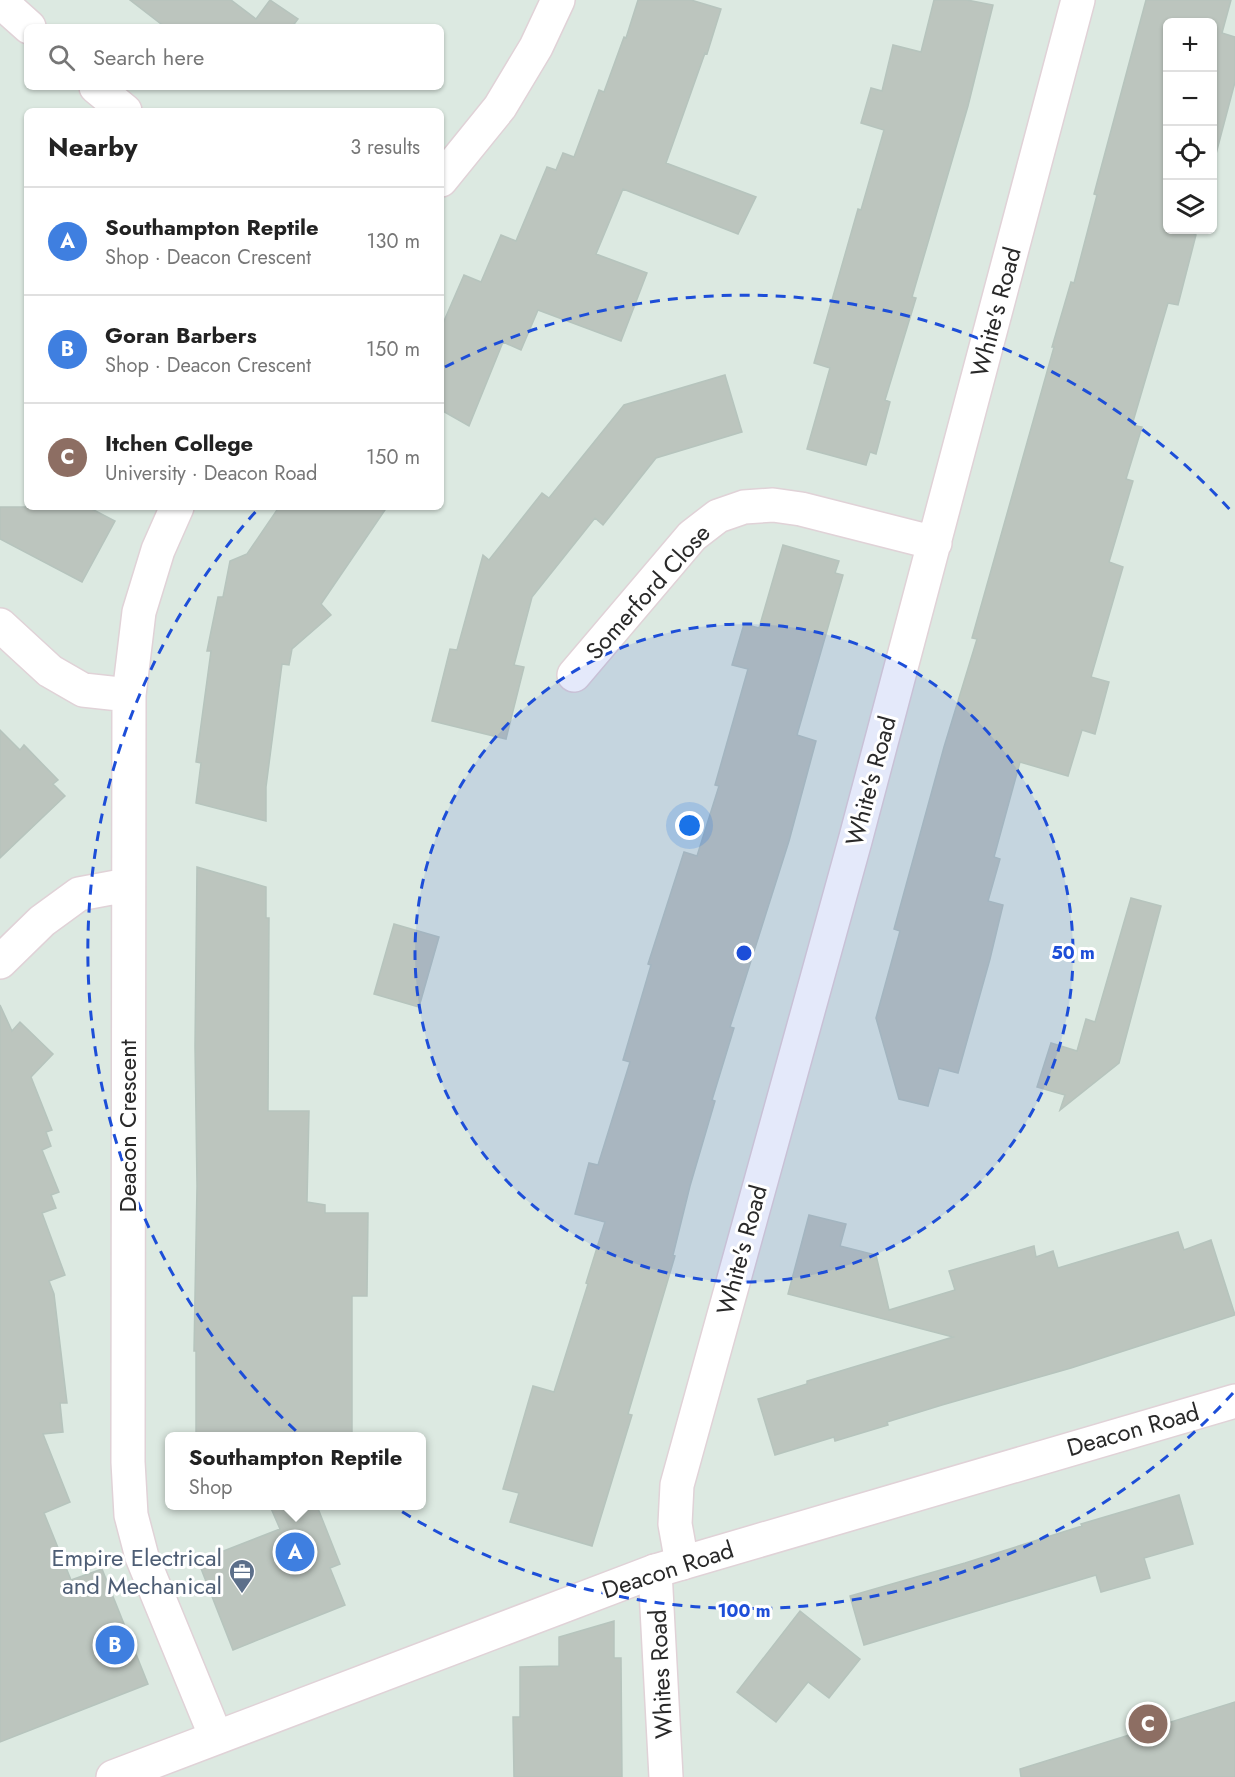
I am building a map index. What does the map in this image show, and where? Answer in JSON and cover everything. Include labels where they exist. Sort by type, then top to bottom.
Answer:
[{"type":"street","points":[[444,176],[500,107],[536,46],[558,0]]},
{"type":"street","name":"White's Road","points":[[668,1567],[675,1524],[677,1485],[935,543],[1078,0]]},
{"type":"street","points":[[0,1],[26,24]]},
{"type":"street","points":[[100,90],[121,108]]},
{"type":"street","name":"Somerford Close","points":[[574,675],[692,536],[718,516],[744,507],[773,505],[801,509],[935,543]]},
{"type":"street","name":"Deacon Crescent","points":[[176,510],[158,550],[139,612],[129,695],[128,1462],[131,1515],[142,1557],[216,1737]]},
{"type":"street","points":[[0,626],[50,671],[83,690],[129,695]]},
{"type":"street","points":[[0,962],[42,921],[79,894],[127,885]]},
{"type":"street","name":"Deacon Road","points":[[113,1777],[668,1567],[1235,1401]]},
{"type":"street","name":"Whites Road","points":[[666,1777],[668,1567]]},
{"type":"building","points":[[130,0],[231,0],[256,19],[270,0],[298,19],[294,24],[161,24]]},
{"type":"building","points":[[638,0],[691,0],[721,9],[707,54],[705,53],[666,163],[756,197],[738,234],[623,189],[596,254],[647,273],[621,341],[538,310],[521,350],[503,342],[469,426],[444,412],[444,321],[464,275],[481,282],[501,235],[516,241],[547,167],[556,170],[563,153],[574,157],[599,90],[604,92],[624,37],[626,38]]},
{"type":"building","points":[[934,0],[967,0],[993,5],[968,106],[912,297],[916,298],[885,400],[890,402],[876,454],[870,452],[866,465],[807,449],[830,368],[814,363],[858,209],[861,210],[884,130],[861,123],[871,88],[882,91],[893,45],[921,52]]},
{"type":"building","points":[[1146,0],[1231,0],[1222,33],[1235,37],[1235,82],[1217,150],[1217,18],[1163,18],[1163,234],[1196,235],[1178,305],[1168,303],[1132,425],[1142,427],[1126,479],[1133,481],[1109,562],[1123,567],[1091,677],[1109,682],[1095,734],[1082,730],[1068,776],[1020,762],[994,857],[1000,859],[988,901],[1003,905],[990,959],[958,1073],[939,1068],[928,1106],[899,1099],[876,1018],[900,931],[894,929],[944,747],[977,639],[972,638],[1054,347],[1052,347],[1071,282],[1074,283],[1097,195],[1094,194]]},
{"type":"building","points":[[725,375],[742,432],[656,458],[603,525],[595,518],[532,597],[514,665],[524,667],[506,739],[432,721],[450,649],[457,650],[483,555],[489,560],[542,493],[549,498],[624,405]]},
{"type":"building","points":[[0,507],[24,507],[24,510],[94,510],[115,521],[82,582],[0,539]]},
{"type":"building","points":[[277,510],[385,510],[321,604],[331,615],[292,649],[289,665],[282,664],[266,787],[266,821],[196,803],[201,763],[196,762],[211,651],[207,651],[218,597],[223,597],[230,561],[247,554]]},
{"type":"building","points":[[783,545],[839,561],[835,573],[843,575],[797,735],[816,741],[789,841],[730,1027],[734,1028],[712,1100],[715,1101],[690,1186],[673,1255],[675,1256],[628,1414],[632,1415],[592,1546],[510,1522],[519,1493],[503,1489],[533,1386],[554,1392],[588,1284],[586,1283],[605,1222],[575,1214],[589,1163],[598,1165],[630,1062],[623,1060],[651,965],[648,964],[684,852],[697,856],[719,786],[715,785],[748,669],[732,665],[744,624],[759,628]]},
{"type":"building","points":[[0,730],[20,750],[24,745],[58,780],[53,784],[65,796],[0,858]]},
{"type":"building","points":[[197,867],[266,887],[266,918],[269,918],[268,1111],[309,1111],[307,1202],[325,1205],[325,1213],[368,1213],[367,1296],[352,1296],[352,1432],[196,1432]]},
{"type":"building","points":[[1131,898],[1161,906],[1119,1063],[1060,1110],[1065,1095],[1037,1087],[1051,1043],[1077,1051],[1086,1019],[1095,1022]]},
{"type":"building","points":[[394,924],[439,937],[419,1007],[374,994]]},
{"type":"building","points":[[0,1005],[12,1031],[20,1022],[53,1054],[31,1077],[52,1130],[46,1132],[51,1146],[42,1150],[59,1192],[51,1195],[56,1208],[42,1213],[65,1275],[49,1281],[54,1294],[67,1403],[60,1403],[63,1432],[43,1434],[70,1502],[44,1513],[71,1580],[102,1569],[148,1684],[0,1742]]},
{"type":"building","points":[[809,1215],[846,1224],[840,1246],[876,1255],[889,1310],[955,1290],[949,1271],[1034,1246],[1036,1257],[1053,1251],[1058,1268],[1178,1232],[1184,1250],[1211,1240],[1235,1315],[1071,1368],[887,1422],[888,1425],[835,1441],[834,1437],[775,1455],[758,1399],[807,1384],[807,1381],[953,1337],[788,1294]]},
{"type":"building","points":[[1179,1495],[1193,1544],[1144,1558],[1150,1578],[1101,1592],[1096,1575],[864,1645],[850,1596],[965,1563],[1082,1526],[1081,1524]]},
{"type":"building","points":[[272,1510],[319,1510],[340,1564],[330,1568],[345,1605],[233,1650],[198,1561],[280,1529]]},
{"type":"building","points":[[800,1611],[860,1659],[829,1698],[808,1682],[776,1722],[737,1692]]},
{"type":"building","points":[[614,1621],[614,1658],[621,1658],[622,1777],[514,1777],[513,1717],[520,1717],[520,1667],[559,1666],[559,1637]]},
{"type":"building","points":[[1235,1702],[1235,1777],[1021,1777],[1020,1769]]},
{"type":"place","name":"Southampton Reptile","points":[[295,1552]]},
{"type":"place","name":"Empire Electrical and Mechanical","points":[[242,1595]]},
{"type":"place","name":"Goran Barbers","points":[[115,1645]]},
{"type":"place","name":"Itchen College","points":[[1148,1724]]}]
